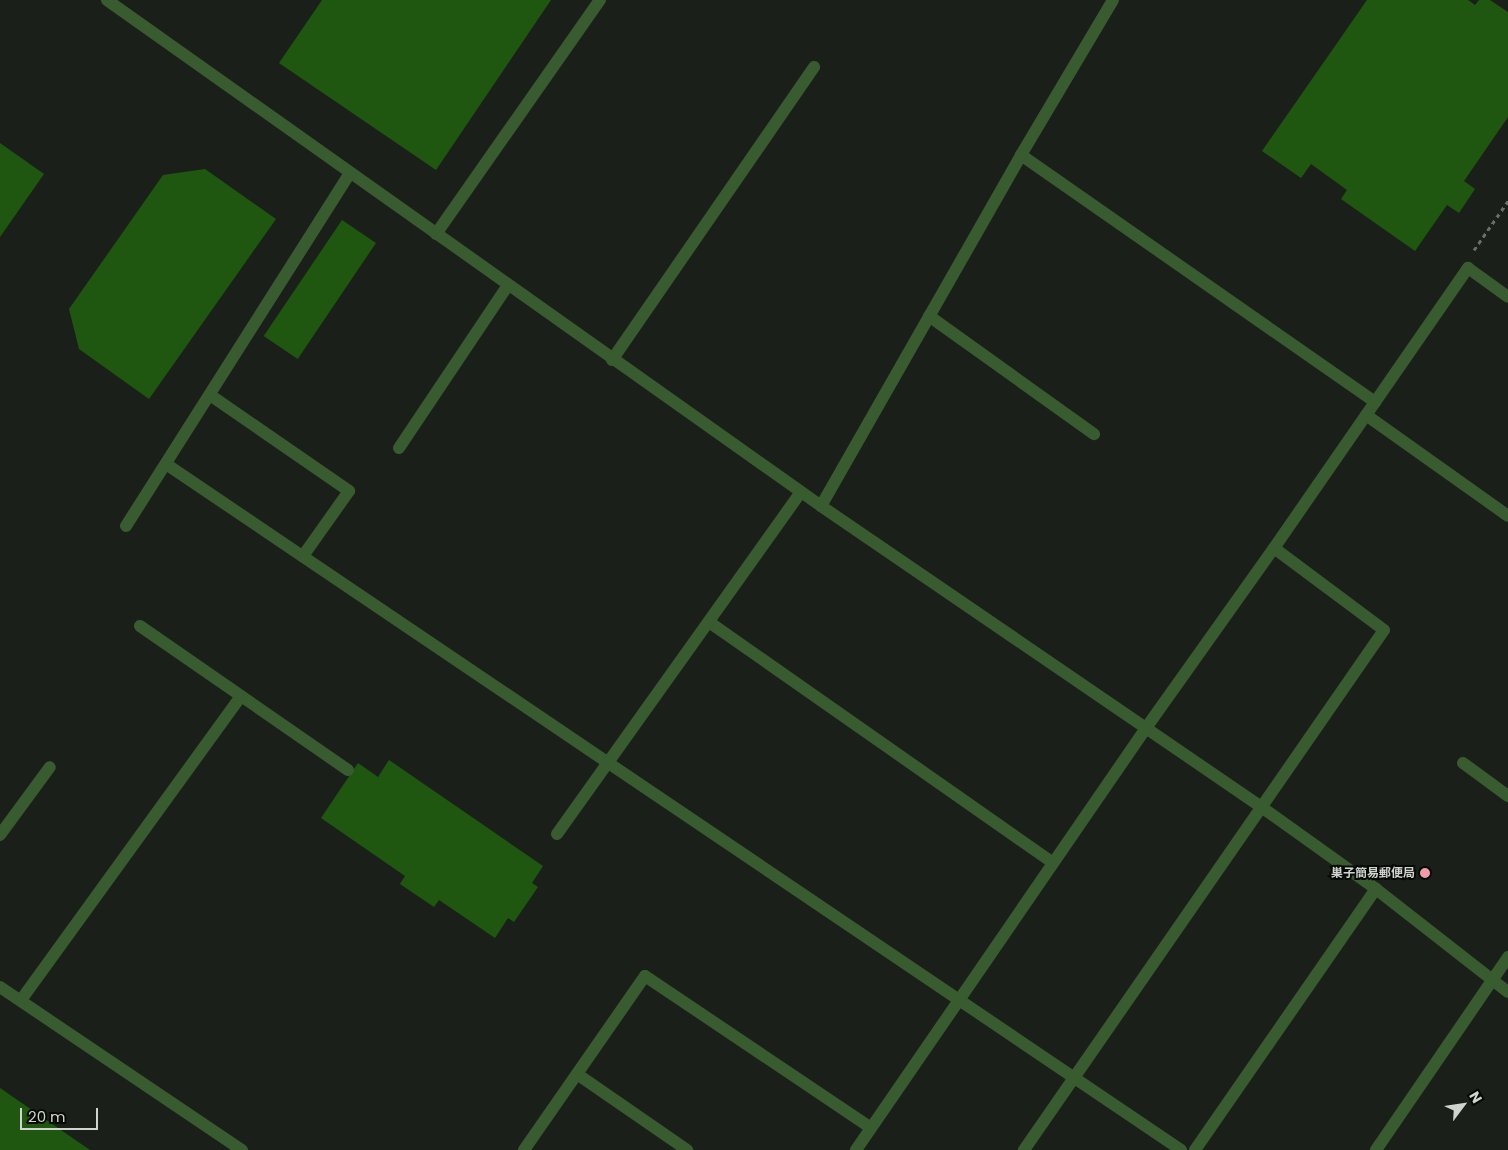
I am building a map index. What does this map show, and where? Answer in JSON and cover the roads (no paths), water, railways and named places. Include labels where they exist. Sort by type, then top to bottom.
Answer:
[{"type":"street","points":[[107,0],[820,506],[1260,806],[1376,889],[1508,992]]},
{"type":"street","points":[[436,234],[600,0]]},
{"type":"street","points":[[820,506],[1112,0]]},
{"type":"street","points":[[612,360],[814,67]]},
{"type":"street","points":[[1021,155],[1374,402]]},
{"type":"street","points":[[126,526],[350,174]]},
{"type":"street","points":[[856,1150],[1146,728],[1274,548],[1468,268],[1508,296]]},
{"type":"street","points":[[399,448],[508,285]]},
{"type":"street","points":[[929,316],[1094,434]]},
{"type":"street","points":[[210,395],[349,491],[303,556]]},
{"type":"street","points":[[1366,415],[1508,516]]},
{"type":"street","points":[[166,464],[610,762],[1181,1150]]},
{"type":"street","points":[[557,834],[801,492]]},
{"type":"street","points":[[1024,1150],[1260,806],[1384,630],[1274,548]]},
{"type":"street","points":[[709,622],[1053,863]]},
{"type":"street","points":[[140,626],[348,770]]},
{"type":"street","points":[[21,1000],[241,696]]},
{"type":"street","points":[[1463,763],[1508,796]]},
{"type":"street","points":[[0,835],[50,767]]},
{"type":"street","points":[[1195,1150],[1376,889]]},
{"type":"street","points":[[1376,1150],[1508,957]]},
{"type":"street","points":[[524,1150],[644,976],[871,1128]]},
{"type":"street","points":[[0,987],[242,1150]]},
{"type":"street","points":[[577,1074],[687,1150]]},
{"type":"place","name":"巣子簡易郵便局","points":[[1425,873]]}]
